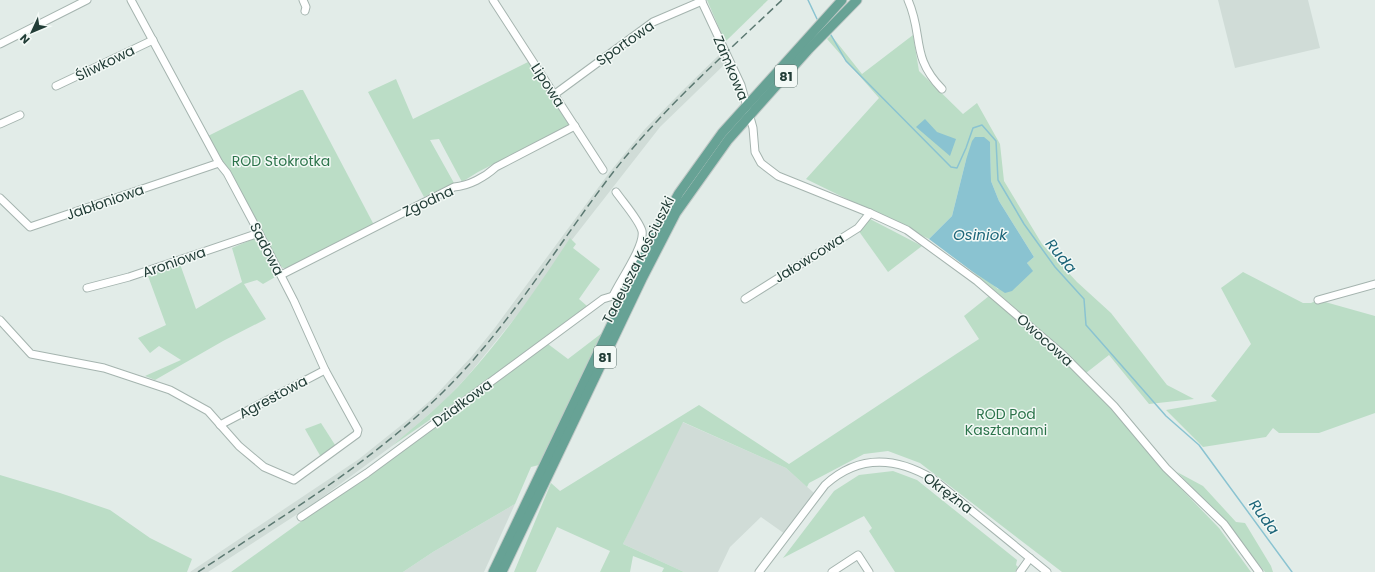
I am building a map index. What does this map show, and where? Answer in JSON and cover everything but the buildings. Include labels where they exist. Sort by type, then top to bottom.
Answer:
[{"type":"main road","name":"Tadeusza Kościuszki","points":[[493,572],[655,234],[679,192],[704,155],[747,103],[842,0]]},
{"type":"main road","name":"Tadeusza Kościuszki","points":[[502,572],[671,221],[712,161],[814,44],[857,0]]},
{"type":"street","points":[[1,41],[87,0]]},
{"type":"street","name":"Sadowa","points":[[131,0],[219,163],[227,173],[259,233],[294,301],[325,370],[358,430],[357,434],[294,480],[264,467],[239,446],[220,425]]},
{"type":"street","points":[[303,0],[306,7],[304,11]]},
{"type":"street","name":"Lipowa","points":[[493,0],[603,170]]},
{"type":"street","name":"Sportowa","points":[[555,94],[653,22],[701,0]]},
{"type":"street","name":"Zamkowa","points":[[701,0],[723,51],[737,75],[747,103],[757,158],[766,168],[778,176]]},
{"type":"street","points":[[908,0],[916,26],[919,54],[930,76],[942,89]]},
{"type":"street","name":"Śliwkowa","points":[[56,86],[153,40]]},
{"type":"street","points":[[0,124],[20,115]]},
{"type":"street","name":"Zgodna","points":[[281,275],[454,187],[462,187],[488,174],[496,168],[575,126]]},
{"type":"street","name":"Jabłoniowa","points":[[0,198],[30,227],[219,163]]},
{"type":"street","name":"Owocowa","points":[[778,176],[870,213],[906,230],[976,281],[1062,354],[1114,406],[1166,468],[1224,524],[1259,572]]},
{"type":"street","points":[[616,192],[640,227],[642,236],[625,276],[612,296],[624,298]]},
{"type":"street","name":"Jałowcowa","points":[[745,299],[858,228],[870,213]]},
{"type":"street","name":"Aroniowa","points":[[87,288],[129,277],[259,233]]},
{"type":"street","points":[[1318,300],[1375,284]]},
{"type":"street","name":"Działkowa","points":[[301,517],[366,473],[603,298],[612,296]]},
{"type":"street","points":[[0,320],[31,354],[104,368],[170,390],[208,411],[220,425]]},
{"type":"street","name":"Agrestowa","points":[[220,425],[325,370]]},
{"type":"street","name":"Okrężna","points":[[759,572],[808,506],[830,480],[851,468],[876,462],[893,462],[915,468],[933,479],[1047,572]]},
{"type":"street","points":[[832,572],[858,556],[869,572]]},
{"type":"street","points":[[1020,572],[1030,558]]},
{"type":"shaded area","points":[[1218,0],[1308,0],[1320,48],[1235,68]]},
{"type":"shaded area","points":[[719,55],[726,63],[660,127],[571,241],[519,313],[466,378],[442,403],[392,446],[313,504],[208,572],[190,572],[359,459],[433,398],[472,356],[494,329],[609,173],[644,130]]},
{"type":"shaded area","points":[[680,421],[786,468],[814,493],[785,534],[761,517],[730,547],[718,572],[684,572],[623,544]]},
{"type":"shaded area","points":[[515,504],[484,572],[403,572],[433,552]]},
{"type":"green space","points":[[707,0],[768,0],[725,42]]},
{"type":"green space","points":[[831,35],[862,74],[913,35],[919,71],[963,114],[977,103],[1000,144],[1004,181],[1042,244],[1077,282],[1111,313],[1167,385],[1194,399],[1149,404],[1109,355],[1086,373],[1068,354],[973,272],[998,289],[1032,271],[1027,263],[1034,257],[999,201],[991,181],[990,142],[966,160],[952,216],[929,239],[806,179],[879,98],[827,39]]},
{"type":"green space","points":[[530,61],[569,125],[478,172],[462,182],[439,139],[430,140],[454,183],[424,197],[368,92],[396,79],[413,119]]},
{"type":"green space","name":"ROD Stokrotka","points":[[300,90],[303,90],[374,225],[289,268],[283,268],[208,136]]},
{"type":"green space","points":[[870,219],[922,246],[888,272],[858,230]]},
{"type":"green space","points":[[258,237],[277,276],[263,284],[257,280],[244,284],[266,319],[223,341],[155,380],[145,376],[181,360],[159,346],[150,353],[138,338],[166,325],[148,276],[180,264],[196,309],[242,282],[232,248]]},
{"type":"green space","points":[[570,238],[576,244],[573,248],[600,269],[579,299],[587,306],[486,381],[392,446],[449,396],[480,362],[521,310]]},
{"type":"green space","points":[[1243,272],[1303,303],[1311,303],[1318,300],[1375,316],[1375,413],[1319,433],[1279,433],[1273,428],[1266,437],[1203,447],[1166,410],[1217,401],[1211,396],[1251,344],[1221,288]]},
{"type":"green space","name":"ROD Pod Kasztanami","points":[[989,296],[1051,348],[1109,406],[1167,474],[1219,528],[1251,572],[1062,572],[920,463],[888,451],[864,454],[809,483],[807,487],[786,468],[683,422],[623,544],[684,572],[662,572],[664,568],[633,556],[630,572],[600,572],[610,551],[557,527],[536,572],[514,572],[551,483],[560,491],[699,405],[789,464],[979,339],[964,316]]},
{"type":"green space","points":[[602,333],[539,465],[531,467],[515,504],[433,552],[403,572],[231,572],[548,344],[568,359]]},
{"type":"green space","points":[[321,423],[337,448],[322,459],[305,429]]},
{"type":"green space","points":[[893,471],[917,480],[1017,560],[1016,565],[1018,567],[1015,572],[895,572],[869,531],[872,528],[864,516],[783,558],[834,491],[859,475]]},
{"type":"green space","points":[[1177,472],[1203,486],[1236,522],[1245,523],[1271,566],[1273,572],[1265,572],[1219,515]]},
{"type":"green space","points":[[0,475],[110,510],[150,538],[192,559],[187,572],[0,572]]},
{"type":"water","points":[[925,119],[937,132],[956,139],[950,156],[916,127]]},
{"type":"water","name":"Osiniok","points":[[975,137],[984,137],[990,142],[991,181],[999,201],[1034,257],[1027,263],[1033,271],[1012,291],[1005,293],[973,272],[929,239],[952,216],[966,160],[972,141]]},
{"type":"waterway","name":"Ruda","points":[[808,0],[817,19]]},
{"type":"waterway","name":"Ruda","points":[[831,35],[846,61],[951,167],[957,168],[973,128],[982,125],[996,141],[998,180],[1024,224],[1055,267],[1084,299],[1086,325],[1166,416],[1199,445],[1292,572]]},
{"type":"railway","points":[[198,572],[326,488],[387,442],[444,391],[468,366],[511,314],[591,202],[630,151],[693,84],[782,0]]}]
